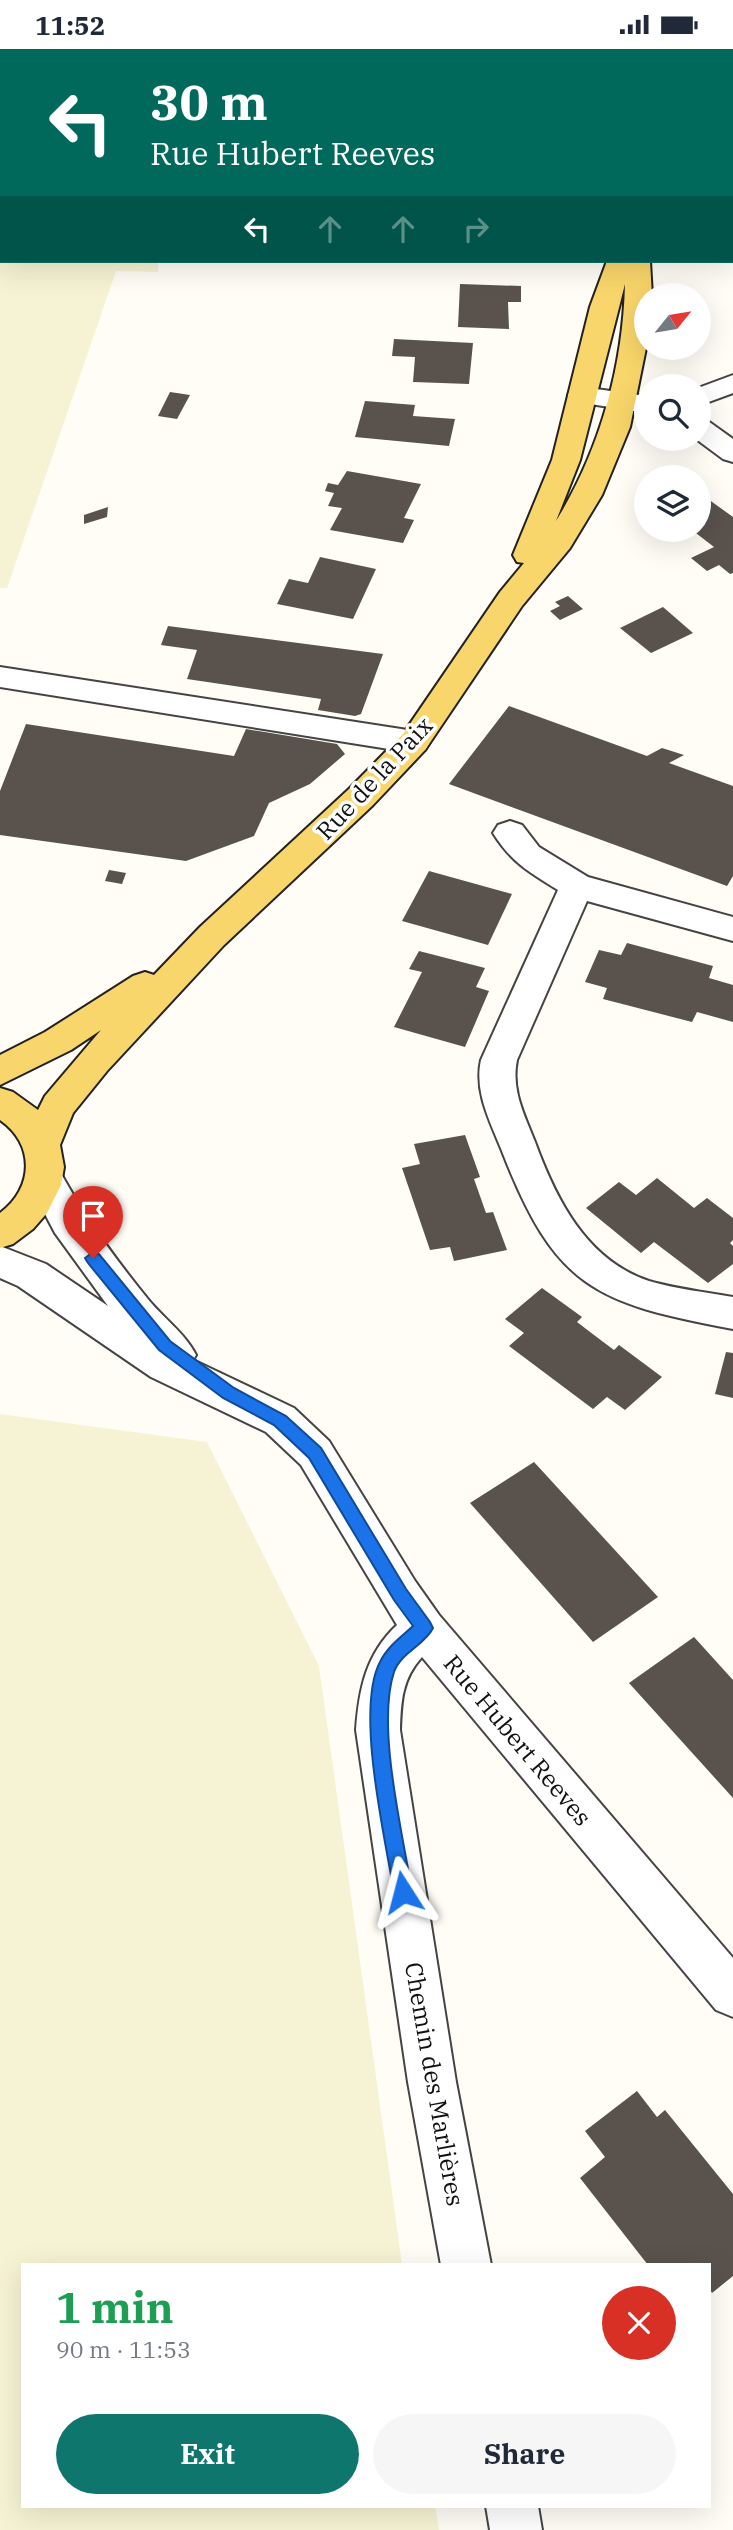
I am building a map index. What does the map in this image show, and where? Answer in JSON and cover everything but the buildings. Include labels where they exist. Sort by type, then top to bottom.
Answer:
[{"type":"main road","name":"Rue de la Paix","points":[[511,599],[557,486],[604,307],[619,263]]},
{"type":"main road","name":"Rue de la Paix","points":[[635,374],[637,263]]},
{"type":"main road","name":"Rue de la Paix","points":[[0,1233],[30,1207],[58,1106],[73,1086],[212,936],[360,797],[414,741],[460,678],[511,599],[559,541],[634,403]]},
{"type":"main road","name":"Rue de la Paix","points":[[0,1071],[58,1041],[101,1014],[212,936]]},
{"type":"main road","points":[[0,1102],[27,1119],[43,1160]]},
{"type":"street","points":[[711,392],[733,383]]},
{"type":"street","points":[[582,395],[634,403]]},
{"type":"street","points":[[711,437],[733,453]]},
{"type":"street","points":[[0,677],[414,741]]},
{"type":"street","points":[[510,833],[527,855],[545,869],[577,886],[733,929]]},
{"type":"street","points":[[577,886],[499,1060],[497,1091],[552,1224],[581,1261],[624,1287],[652,1296],[733,1313]]},
{"type":"street","name":"Rue Hubert Reeves","points":[[43,1160],[64,1220],[145,1324],[182,1360],[229,1393]]},
{"type":"street","name":"Rue Hubert Reeves","points":[[0,1261],[32,1275],[165,1365],[229,1393],[280,1420],[315,1453],[400,1594],[424,1628],[733,1994]]},
{"type":"street","name":"Chemin des Marlières","points":[[424,1628],[400,1649],[387,1666],[380,1693],[378,1730],[432,2083],[466,2263]]},
{"type":"street","points":[[512,2508],[516,2530]]},
{"type":"shaded area","points":[[0,263],[158,263],[158,272],[116,271],[7,588],[0,588]]},
{"type":"shaded area","points":[[0,1414],[207,1442],[319,1666],[402,2263],[21,2263],[21,2508],[435,2508],[439,2530],[0,2530]]},
{"type":"route","points":[[93,1258],[164,1345],[229,1393],[280,1420],[315,1453],[400,1594],[424,1628],[400,1649],[387,1666],[380,1693],[378,1730],[403,1892]]}]
